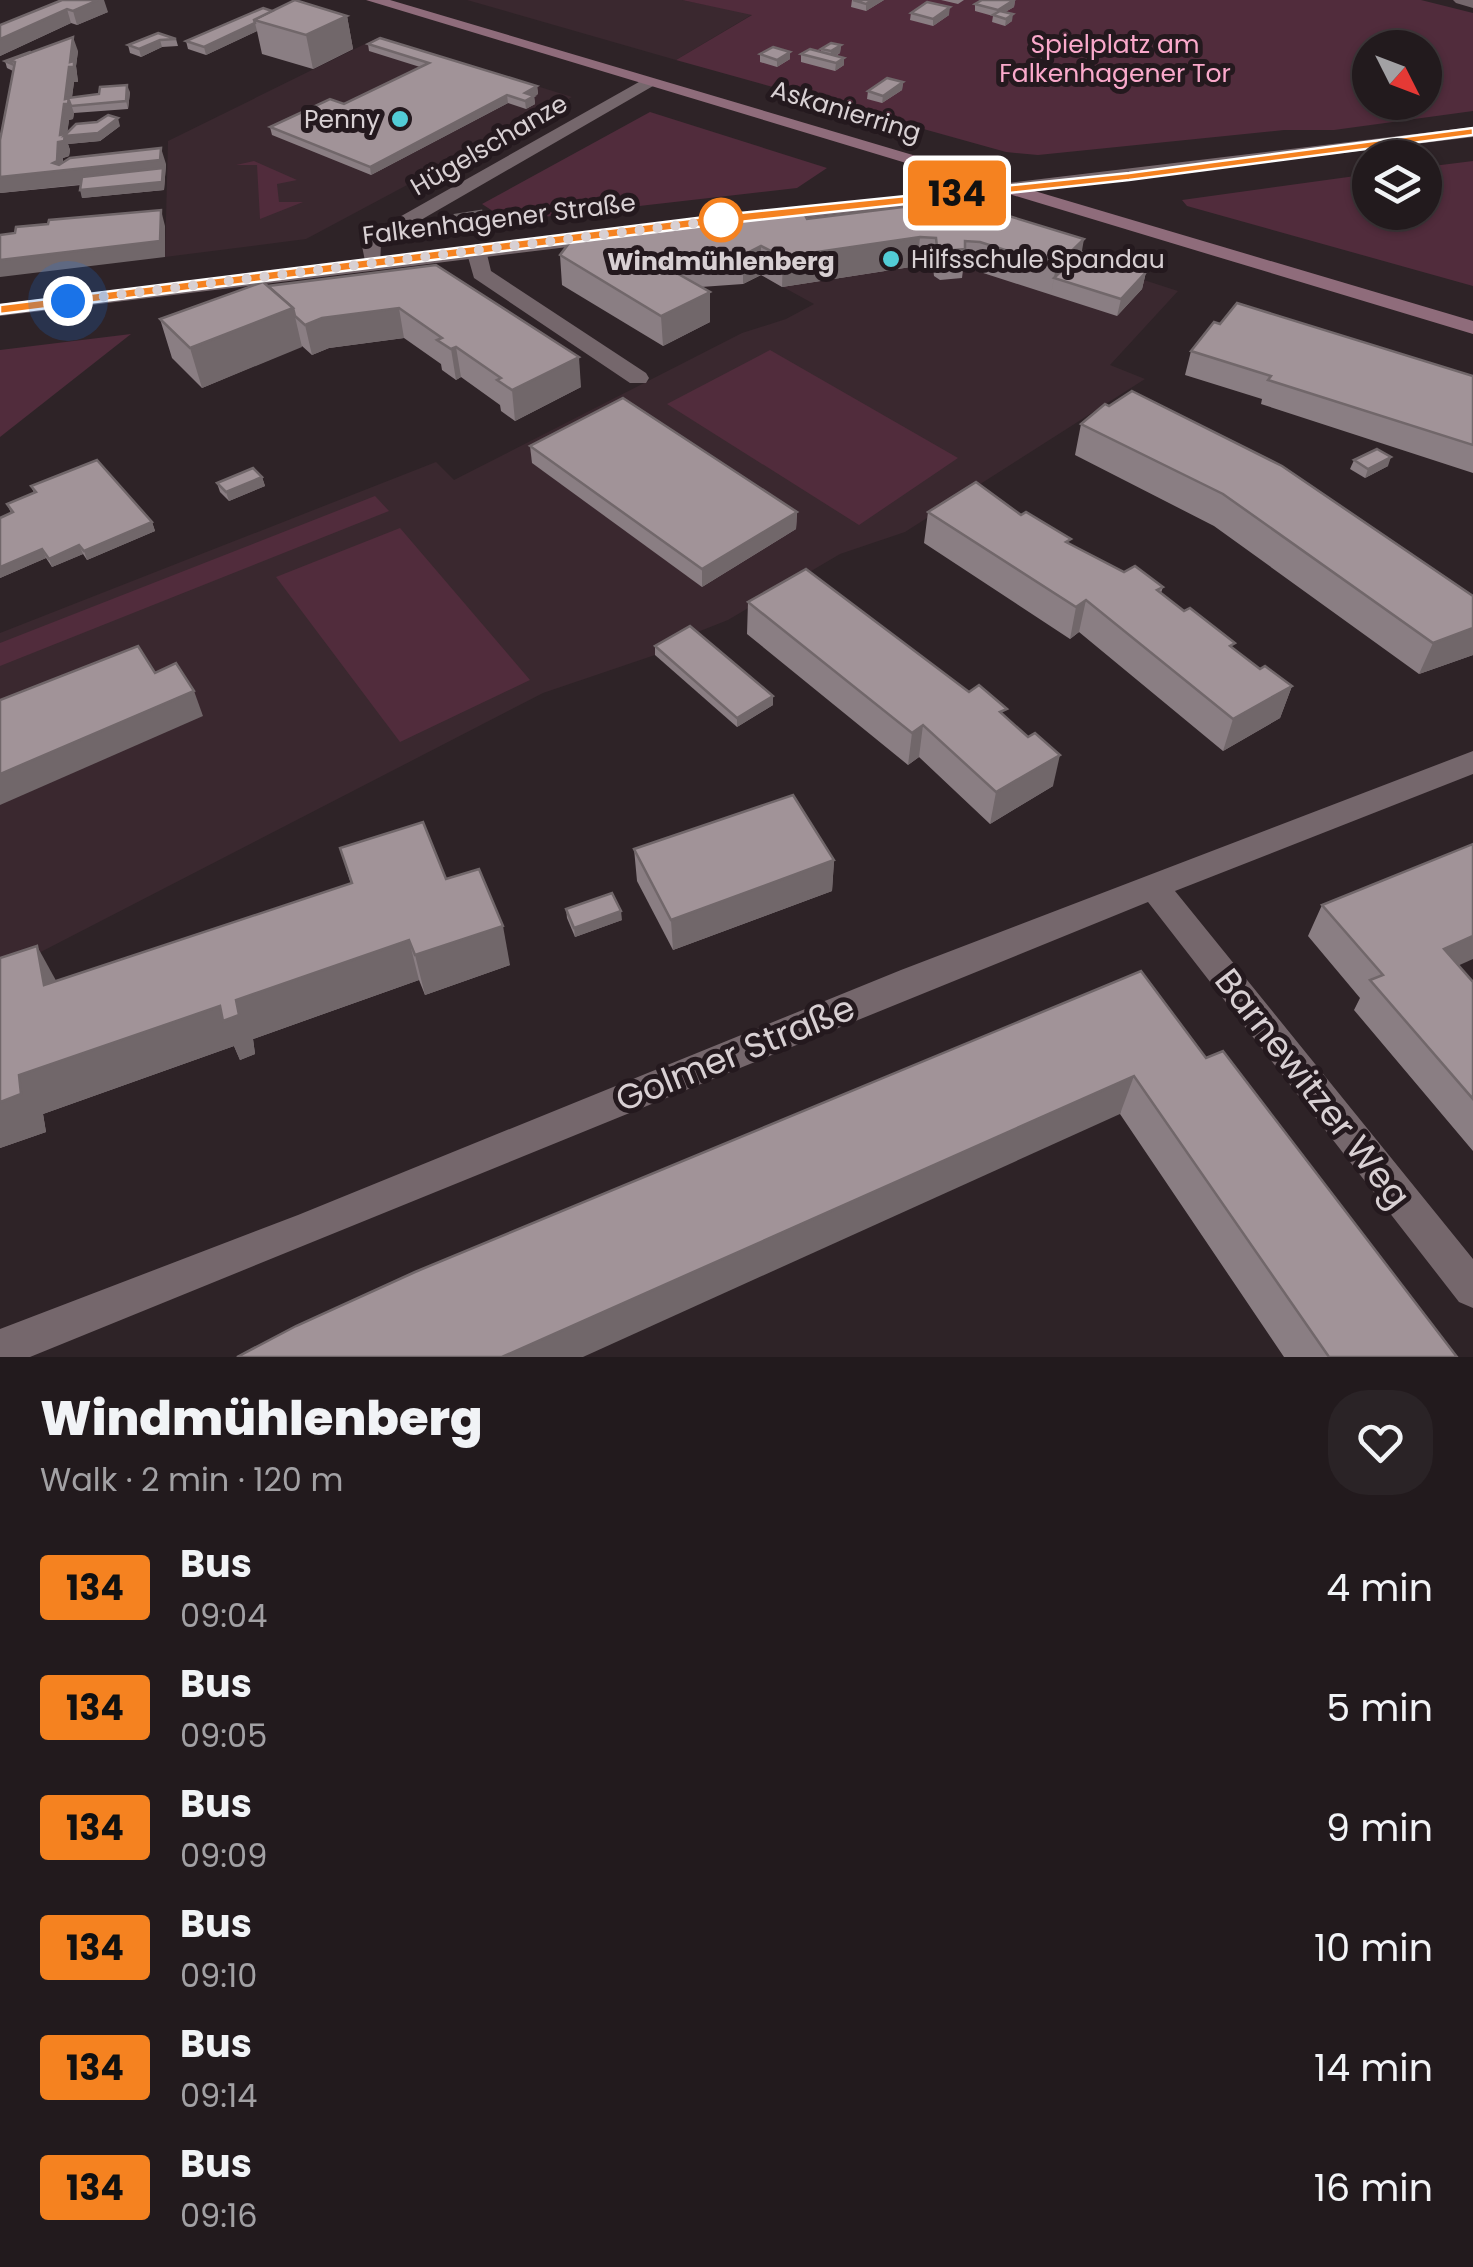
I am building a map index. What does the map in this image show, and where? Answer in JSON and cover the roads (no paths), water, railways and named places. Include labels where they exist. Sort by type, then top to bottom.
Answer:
[{"type":"main road","name":"Askanierring","points":[[374,0],[1473,328]]},
{"type":"street","points":[[1461,0],[1473,3]]},
{"type":"street","name":"Hügelschanze","points":[[373,262],[371,241],[652,82]]},
{"type":"street","name":"Falkenhagener Straße","points":[[0,310],[1473,132]]},
{"type":"street","points":[[476,250],[481,274],[638,378]]},
{"type":"street","name":"Golmer Straße","points":[[0,1349],[1473,762]]},
{"type":"street","name":"Barnewitzer Weg","points":[[1154,886],[1473,1289]]},
{"type":"place","name":"Penny","points":[[400,119]]},
{"type":"place","name":"Windmühlenberg","points":[[721,220]]},
{"type":"place","name":"Hilfsschule Spandau","points":[[891,259]]},
{"type":"park label","name":"Spielplatz am Falkenhagener Tor","points":[[1115,58]]}]
